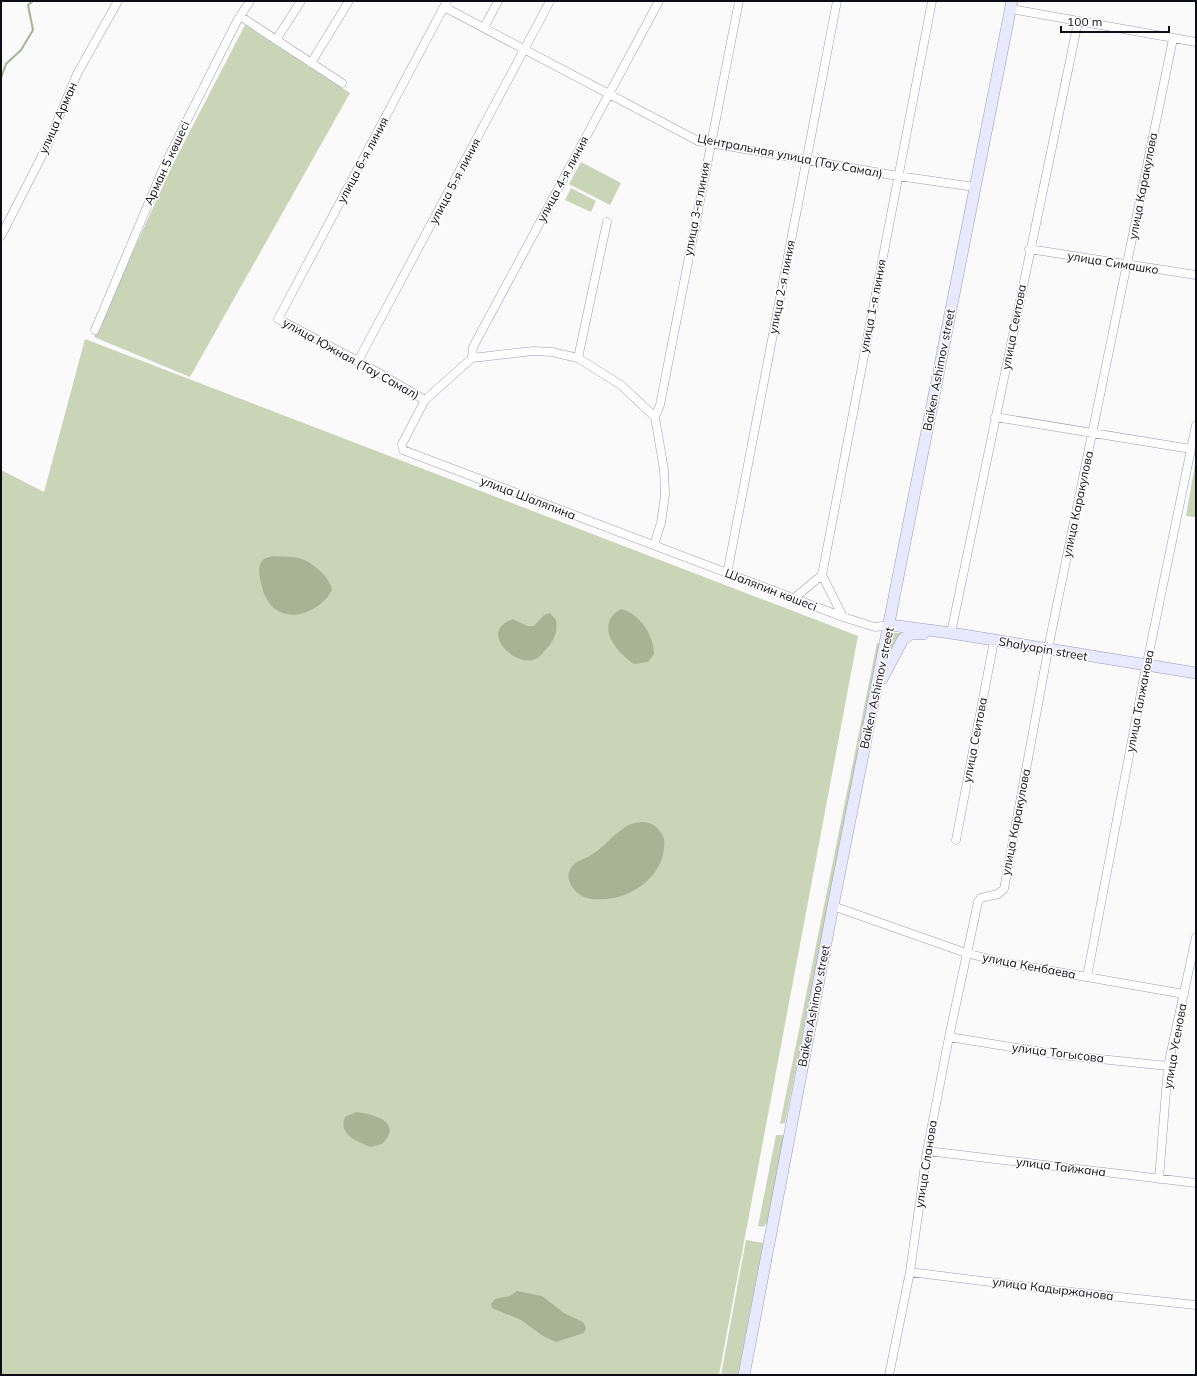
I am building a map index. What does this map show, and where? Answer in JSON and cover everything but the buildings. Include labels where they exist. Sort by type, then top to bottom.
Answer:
[{"type":"main road","name":"Baiken Ashimov street","points":[[744,1375],[833,906],[890,625],[974,187],[1011,5]]},
{"type":"main road","name":"Shalyapin street","points":[[890,625],[951,633],[1196,673]]},
{"type":"main road","points":[[875,694],[903,639],[911,634],[951,633]]},
{"type":"street","name":"улица Арман","points":[[1,236],[46,146],[77,74],[118,1]]},
{"type":"street","name":"Арман 5 көшесі","points":[[95,330],[166,162],[240,16],[250,1]]},
{"type":"street","points":[[276,40],[301,1]]},
{"type":"street","points":[[311,63],[349,1]]},
{"type":"street","points":[[484,28],[498,1]]},
{"type":"street","name":"улица 5-я линия","points":[[358,361],[550,1]]},
{"type":"street","name":"улица 4-я линия","points":[[472,358],[473,347],[659,1]]},
{"type":"street","name":"улица 3-я линия","points":[[655,417],[660,405],[710,142],[739,1]]},
{"type":"street","name":"улица 2-я линия","points":[[727,574],[837,1]]},
{"type":"street","name":"улица 1-я линия","points":[[822,575],[932,1]]},
{"type":"street","name":"Центральная улица (Тау Самал)","points":[[446,4],[484,28],[698,140],[898,176],[974,187]]},
{"type":"street","name":"улица 6-я линия","points":[[278,318],[446,4]]},
{"type":"street","points":[[1011,5],[1078,22],[1196,42]]},
{"type":"street","points":[[240,16],[342,83]]},
{"type":"street","name":"улица Сеитова","points":[[951,633],[1029,249],[1078,22]]},
{"type":"street","name":"улица Каракулова","points":[[966,953],[978,902],[981,898],[998,894],[1004,889],[1049,650],[1173,38]]},
{"type":"street","points":[[578,358],[607,222]]},
{"type":"street","name":"улица Симашко","points":[[1029,249],[1127,266],[1196,275]]},
{"type":"street","name":"улица Южная (Тау Самал)","points":[[278,318],[358,361],[425,400]]},
{"type":"street","points":[[472,358],[533,351],[552,352],[578,358],[621,385],[655,417],[664,470],[665,495],[661,523],[654,546]]},
{"type":"street","name":"улица Южная (Тау Самал)","points":[[403,450],[402,444],[425,400],[472,358]]},
{"type":"street","points":[[995,417],[1191,449]]},
{"type":"street","name":"улица Талжанова","points":[[1087,977],[1147,666],[1196,425]]},
{"type":"street","name":"улица Шаляпина","points":[[403,450],[654,546]]},
{"type":"street","name":"Шаляпин көшесі","points":[[654,546],[843,617],[875,627],[890,625]]},
{"type":"street","points":[[794,599],[822,575],[843,617]]},
{"type":"street","name":"улица Сеитова","points":[[956,840],[994,641]]},
{"type":"street","name":"улица Кенбаева","points":[[833,906],[966,953],[1001,962],[1184,994]]},
{"type":"street","name":"улица Усенова","points":[[1159,1179],[1168,1066],[1196,937]]},
{"type":"street","name":"улица Сланова","points":[[889,1375],[910,1272],[927,1151],[948,1037],[966,953]]},
{"type":"street","name":"улица Тогысова","points":[[948,1037],[1061,1055],[1168,1066]]},
{"type":"street","name":"улица Тайжана","points":[[927,1151],[1196,1183]]},
{"type":"street","name":"улица Кадыржанова","points":[[910,1272],[1062,1291],[1196,1305]]},
{"type":"shaded area","points":[[245,25],[350,93],[190,377],[94,337],[173,164]]},
{"type":"shaded area","points":[[581,162],[621,183],[610,205],[569,184]]},
{"type":"shaded area","points":[[571,188],[596,201],[591,212],[565,200]]},
{"type":"shaded area","points":[[85,339],[858,636],[719,1375],[1,1375],[1,470],[44,492]]},
{"type":"shaded area","points":[[1196,459],[1196,517],[1186,516]]},
{"type":"shaded area","points":[[273,556],[299,558],[311,564],[328,580],[332,590],[330,594],[320,604],[304,613],[295,615],[275,609],[266,598],[259,573],[259,567],[262,561]]},
{"type":"shaded area","points":[[621,609],[634,615],[640,620],[649,633],[652,640],[654,654],[648,662],[634,664],[615,646],[608,631],[609,623],[613,616]]},
{"type":"shaded area","points":[[550,613],[556,620],[556,633],[549,646],[538,658],[528,660],[518,658],[503,647],[499,639],[498,632],[503,625],[513,619],[527,626],[534,626],[544,615]]},
{"type":"shaded area","points":[[894,633],[909,633],[885,668],[891,636]]},
{"type":"shaded area","points":[[877,643],[880,643],[785,1123],[780,1124]]},
{"type":"shaded area","points":[[641,822],[649,823],[655,826],[662,834],[664,840],[662,858],[652,876],[635,890],[615,898],[592,899],[578,894],[569,882],[568,877],[571,868],[578,862],[596,852],[626,827]]},
{"type":"shaded area","points":[[356,1112],[378,1117],[384,1120],[390,1130],[388,1136],[382,1144],[370,1147],[355,1140],[346,1133],[344,1128],[345,1117]]},
{"type":"shaded area","points":[[776,1135],[784,1135],[768,1222],[763,1227],[758,1226]]},
{"type":"shaded area","points":[[746,1240],[763,1243],[738,1375],[721,1375]]},
{"type":"shaded area","points":[[517,1291],[542,1296],[564,1313],[583,1322],[586,1328],[584,1333],[556,1342],[543,1336],[521,1320],[492,1308],[491,1304],[495,1299],[510,1296]]},
{"type":"waterway","points":[[1,78],[6,64],[21,50],[33,30],[28,5],[33,1]]}]
